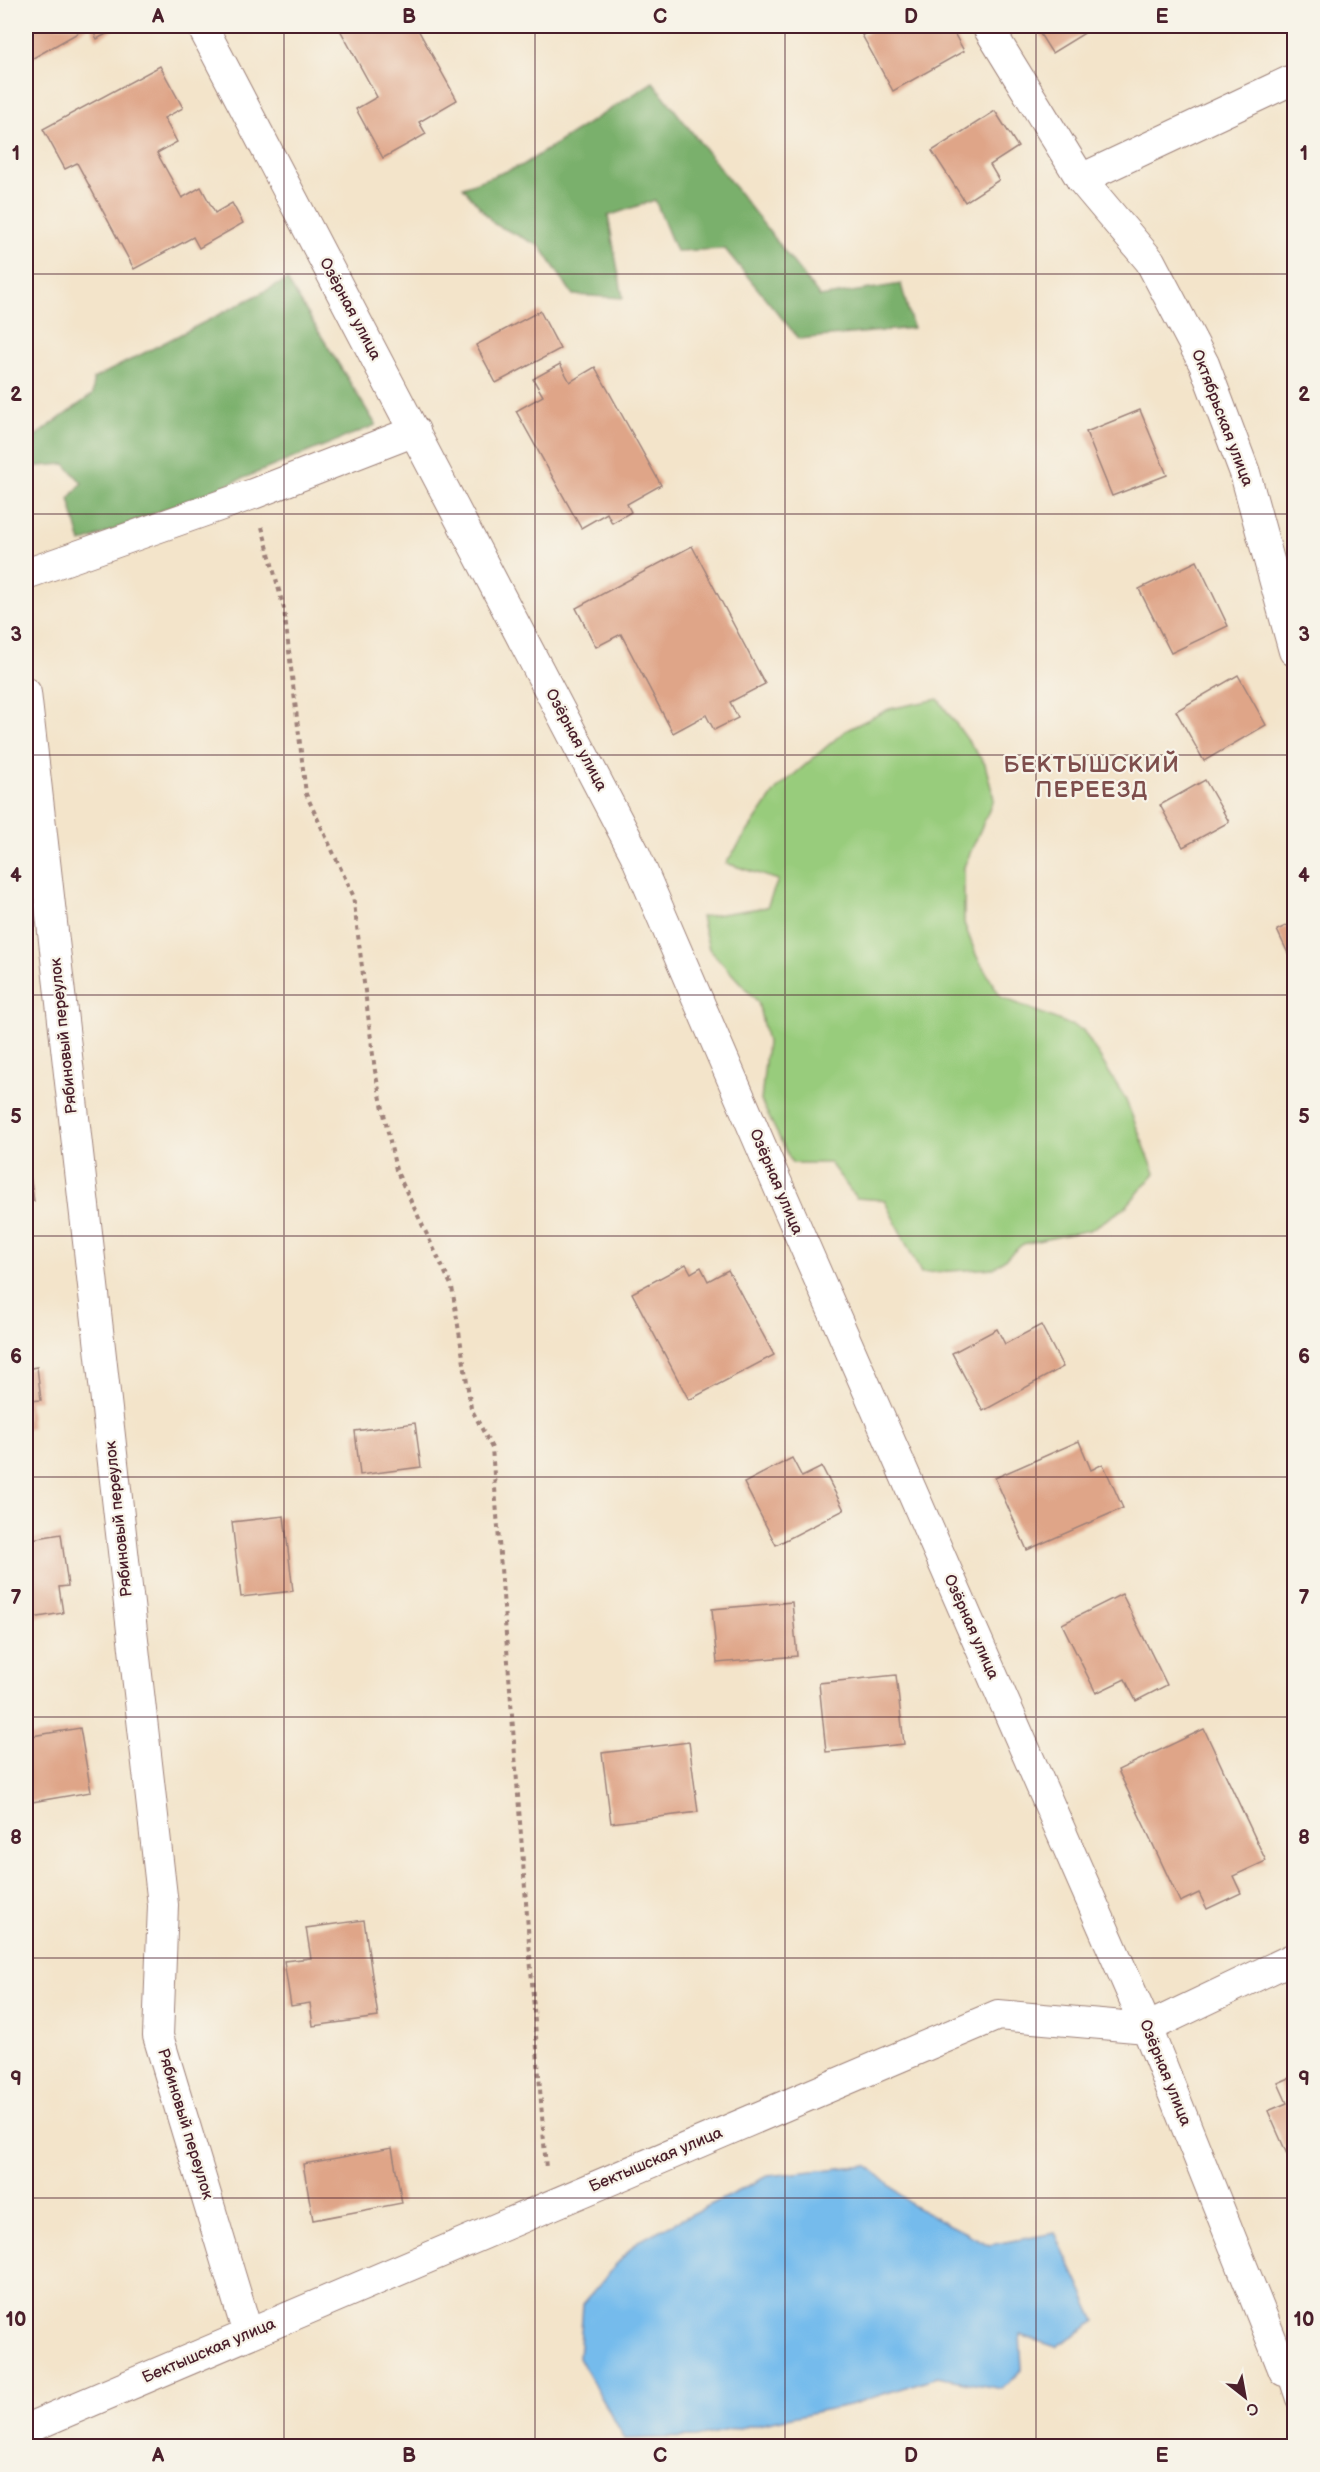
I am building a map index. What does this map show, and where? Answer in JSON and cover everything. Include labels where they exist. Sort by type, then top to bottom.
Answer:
[{"type":"street","name":"Озёрная улица","points":[[202,26],[635,854],[772,1174],[1147,2028],[1284,2371]]},
{"type":"street","name":"Октябрьская улица","points":[[987,26],[1081,178],[1150,261],[1204,364],[1245,473],[1294,651]]},
{"type":"street","points":[[1081,178],[1294,79]]},
{"type":"street","points":[[26,574],[253,494],[415,431]]},
{"type":"street","name":"Рябиновый переулок","points":[[26,693],[163,1905],[158,2036],[248,2334]]},
{"type":"street","points":[[1147,2028],[1294,1958]]},
{"type":"street","name":"Бектышская улица","points":[[26,2429],[998,2015],[1147,2028]]},
{"type":"lane","points":[[1284,2371],[1294,2401]]},
{"type":"path","points":[[253,494],[284,609],[306,794],[353,895],[375,1071],[396,1170],[452,1287],[471,1408],[492,1448],[549,2206]]},
{"type":"green space","points":[[653,82],[820,297],[901,284],[913,328],[799,339],[725,249],[676,251],[655,200],[608,216],[623,298],[573,295],[540,246],[494,224],[463,187],[523,165]]},
{"type":"green space","points":[[287,280],[376,425],[81,543],[69,499],[82,483],[65,464],[26,467],[26,443],[93,394],[93,379]]},
{"type":"green space","points":[[938,699],[985,764],[994,799],[964,867],[964,923],[977,957],[1001,997],[1083,1030],[1125,1098],[1155,1173],[1125,1208],[1090,1230],[1023,1244],[994,1268],[921,1273],[884,1200],[856,1198],[830,1163],[792,1163],[761,1101],[767,1042],[758,1002],[709,949],[701,917],[767,907],[778,880],[726,863],[776,790],[845,731],[889,709]]},
{"type":"water","points":[[867,2165],[913,2206],[989,2245],[1055,2233],[1096,2321],[1056,2347],[1020,2335],[1022,2369],[1002,2389],[937,2377],[849,2405],[696,2437],[625,2439],[579,2358],[583,2304],[636,2242],[768,2176]]},
{"type":"building","points":[[26,26],[90,26],[28,61]]},
{"type":"building","points":[[90,26],[121,26],[97,39]]},
{"type":"building","points":[[338,26],[416,26],[457,100],[419,122],[426,134],[383,158],[356,109],[377,97]]},
{"type":"building","points":[[880,26],[950,26],[964,51],[893,91],[862,35]]},
{"type":"building","points":[[1035,26],[1096,26],[1052,53]]},
{"type":"building","points":[[160,66],[183,108],[164,118],[177,142],[157,153],[182,198],[201,187],[215,213],[232,203],[243,223],[199,248],[193,237],[134,269],[77,163],[65,169],[43,129]]},
{"type":"building","points":[[995,111],[1018,147],[990,165],[999,180],[965,202],[932,151]]},
{"type":"building","points":[[540,311],[560,349],[496,383],[476,345]]},
{"type":"building","points":[[560,364],[570,382],[595,367],[661,485],[627,504],[631,512],[612,523],[607,513],[581,528],[516,411],[543,396],[533,379]]},
{"type":"building","points":[[1140,410],[1167,475],[1112,496],[1086,432]]},
{"type":"building","points":[[692,546],[765,684],[730,702],[738,718],[714,730],[706,715],[673,733],[621,634],[596,647],[576,608]]},
{"type":"building","points":[[1197,561],[1228,626],[1171,653],[1139,589]]},
{"type":"building","points":[[1238,675],[1266,725],[1204,761],[1176,711]]},
{"type":"building","points":[[1205,780],[1229,822],[1183,847],[1160,805]]},
{"type":"building","points":[[1294,922],[1294,966],[1277,930]]},
{"type":"building","points":[[26,1151],[34,1201],[26,1202]]},
{"type":"building","points":[[686,1264],[691,1273],[701,1267],[708,1281],[728,1270],[774,1355],[689,1400],[632,1293]]},
{"type":"building","points":[[1041,1325],[1063,1367],[983,1411],[952,1353],[997,1329],[1005,1344]]},
{"type":"building","points":[[37,1367],[41,1400],[29,1401],[32,1428],[26,1429],[26,1369]]},
{"type":"building","points":[[415,1423],[421,1467],[360,1475],[355,1431]]},
{"type":"building","points":[[1079,1441],[1091,1470],[1103,1464],[1123,1508],[1027,1550],[995,1478]]},
{"type":"building","points":[[792,1458],[802,1477],[822,1467],[844,1510],[776,1545],[744,1483]]},
{"type":"building","points":[[284,1516],[293,1591],[241,1597],[232,1522]]},
{"type":"building","points":[[61,1534],[68,1586],[59,1587],[63,1613],[26,1619],[26,1540]]},
{"type":"building","points":[[1122,1594],[1167,1685],[1136,1701],[1125,1679],[1096,1693],[1062,1624]]},
{"type":"building","points":[[792,1602],[797,1656],[717,1663],[712,1609]]},
{"type":"building","points":[[896,1675],[904,1744],[826,1752],[819,1683]]},
{"type":"building","points":[[80,1728],[91,1792],[26,1803],[26,1737]]},
{"type":"building","points":[[1204,1729],[1266,1861],[1233,1876],[1241,1893],[1207,1909],[1199,1893],[1180,1902],[1118,1770]]},
{"type":"building","points":[[689,1742],[698,1812],[611,1823],[602,1753]]},
{"type":"building","points":[[364,1920],[378,2017],[313,2026],[310,2003],[291,2006],[284,1961],[311,1958],[306,1928]]},
{"type":"building","points":[[1294,2076],[1294,2170],[1268,2111],[1287,2103],[1278,2083]]},
{"type":"building","points":[[392,2148],[402,2203],[313,2220],[303,2164]]},
{"type":"district","name":"БЕКТЫШСКИЙ ПЕРЕЕЗД","points":[[1092,778]]}]
